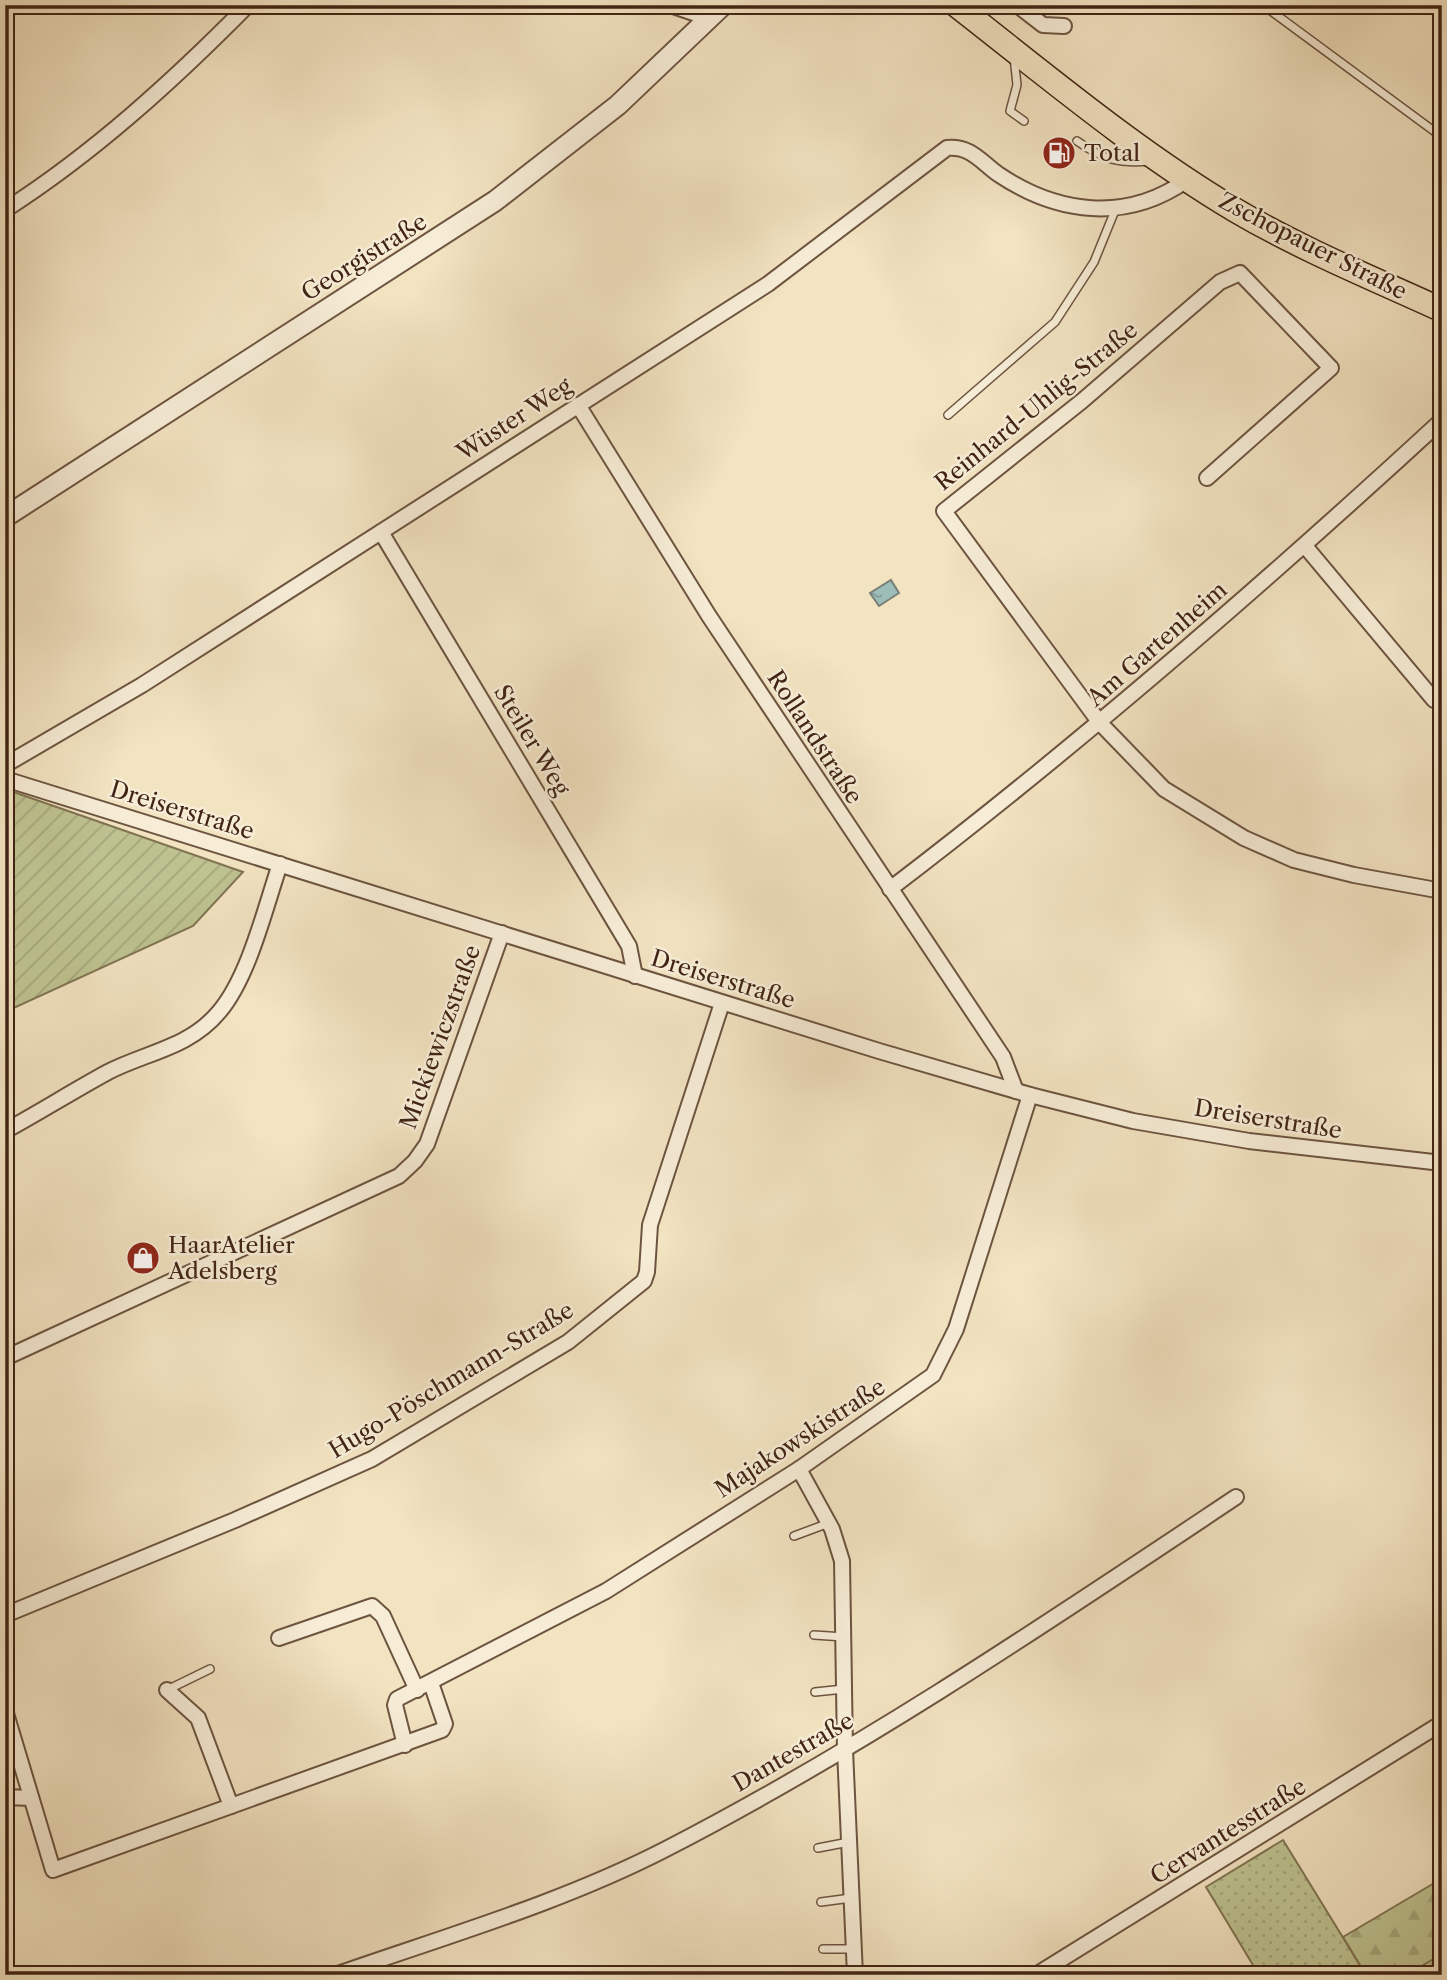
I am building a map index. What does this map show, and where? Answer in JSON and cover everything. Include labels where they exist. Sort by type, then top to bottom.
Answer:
[{"type":"main road","name":"Zschopauer Straße","points":[[956,5],[1157,160],[1187,180],[1277,233],[1442,310]]},
{"type":"street","points":[[5,210],[97,143],[180,72],[248,5]]},
{"type":"street","points":[[670,5],[717,12]]},
{"type":"street","points":[[1017,5],[1043,25],[1063,26]]},
{"type":"street","name":"Georgistraße","points":[[5,517],[495,201],[618,105],[717,12]]},
{"type":"street","name":"Wüster Weg","points":[[5,765],[142,685],[768,284],[947,148],[959,147],[974,153],[996,173],[1036,197],[1074,206],[1116,207]]},
{"type":"street","points":[[1116,207],[1132,207],[1163,197],[1187,180]]},
{"type":"street","name":"Reinhard-Uhlig-Straße","points":[[1207,478],[1331,368],[1240,273],[1220,282],[1082,401],[944,510],[1100,723],[1164,789],[1244,838],[1294,860],[1442,891]]},
{"type":"street","name":"Rollandstraße","points":[[578,405],[709,616],[1003,1057],[1023,1093]]},
{"type":"street","name":"Am Gartenheim","points":[[890,889],[1001,804],[1100,723],[1305,546],[1442,419]]},
{"type":"street","name":"Steiler Weg","points":[[381,532],[628,946],[635,976]]},
{"type":"street","points":[[1305,546],[1434,700]]},
{"type":"street","name":"Dreiserstraße","points":[[5,779],[722,1003],[1023,1093],[1133,1121],[1236,1139],[1442,1163]]},
{"type":"street","points":[[5,1131],[108,1072],[170,1049],[206,1027],[222,1010],[239,978],[280,864]]},
{"type":"street","name":"Mickiewiczstraße","points":[[5,1358],[399,1175],[415,1161],[427,1144],[502,933]]},
{"type":"street","name":"Hugo-Pöschmann-Straße","points":[[5,1615],[235,1520],[372,1459],[568,1342],[644,1281],[650,1225],[722,1003]]},
{"type":"street","name":"Majakowskistraße","points":[[405,1745],[395,1705],[397,1699],[606,1591],[799,1469],[933,1375],[956,1329],[1023,1093]]},
{"type":"street","points":[[799,1469],[830,1523],[842,1560],[845,1750],[855,1975]]},
{"type":"street","name":"Dantestraße","points":[[335,1975],[599,1880],[665,1850],[845,1750],[1236,1497]]},
{"type":"street","points":[[279,1638],[372,1606],[383,1616],[416,1690]]},
{"type":"street","points":[[5,1710],[53,1870],[405,1745],[444,1728],[431,1683]]},
{"type":"street","points":[[167,1690],[198,1718],[231,1806]]},
{"type":"street","name":"Cervantesstraße","points":[[1036,1975],[1442,1723]]},
{"type":"street","points":[[5,1797],[31,1798]]},
{"type":"lane","points":[[1267,8],[1442,137]]},
{"type":"lane","points":[[1013,50],[1017,85],[1010,111],[1024,121]]},
{"type":"lane","points":[[1077,141],[1101,158],[1124,164],[1157,160]]},
{"type":"lane","points":[[948,415],[1055,322],[1094,262],[1116,207]]},
{"type":"lane","points":[[794,1535],[830,1523]]},
{"type":"lane","points":[[814,1635],[845,1637]]},
{"type":"lane","points":[[167,1690],[210,1668]]},
{"type":"lane","points":[[816,1692],[845,1689]]},
{"type":"lane","points":[[818,1848],[849,1842]]},
{"type":"lane","points":[[821,1902],[851,1898]]},
{"type":"lane","points":[[823,1950],[854,1949]]},
{"type":"green space","points":[[5,789],[243,872],[193,926],[5,1012]]},
{"type":"green space","points":[[1283,1840],[1366,1975],[1259,1975],[1206,1887]]},
{"type":"green space","points":[[1436,1882],[1442,1891],[1442,1954],[1406,1975],[1366,1975],[1343,1937]]},
{"type":"green space","points":[[1442,1954],[1442,1975],[1406,1975]]},
{"type":"water","points":[[891,580],[899,593],[879,606],[870,593]]},
{"type":"place","name":"Total","points":[[1059,153]]},
{"type":"place","name":"HaarAtelier Adelsberg","points":[[143,1258]]}]
